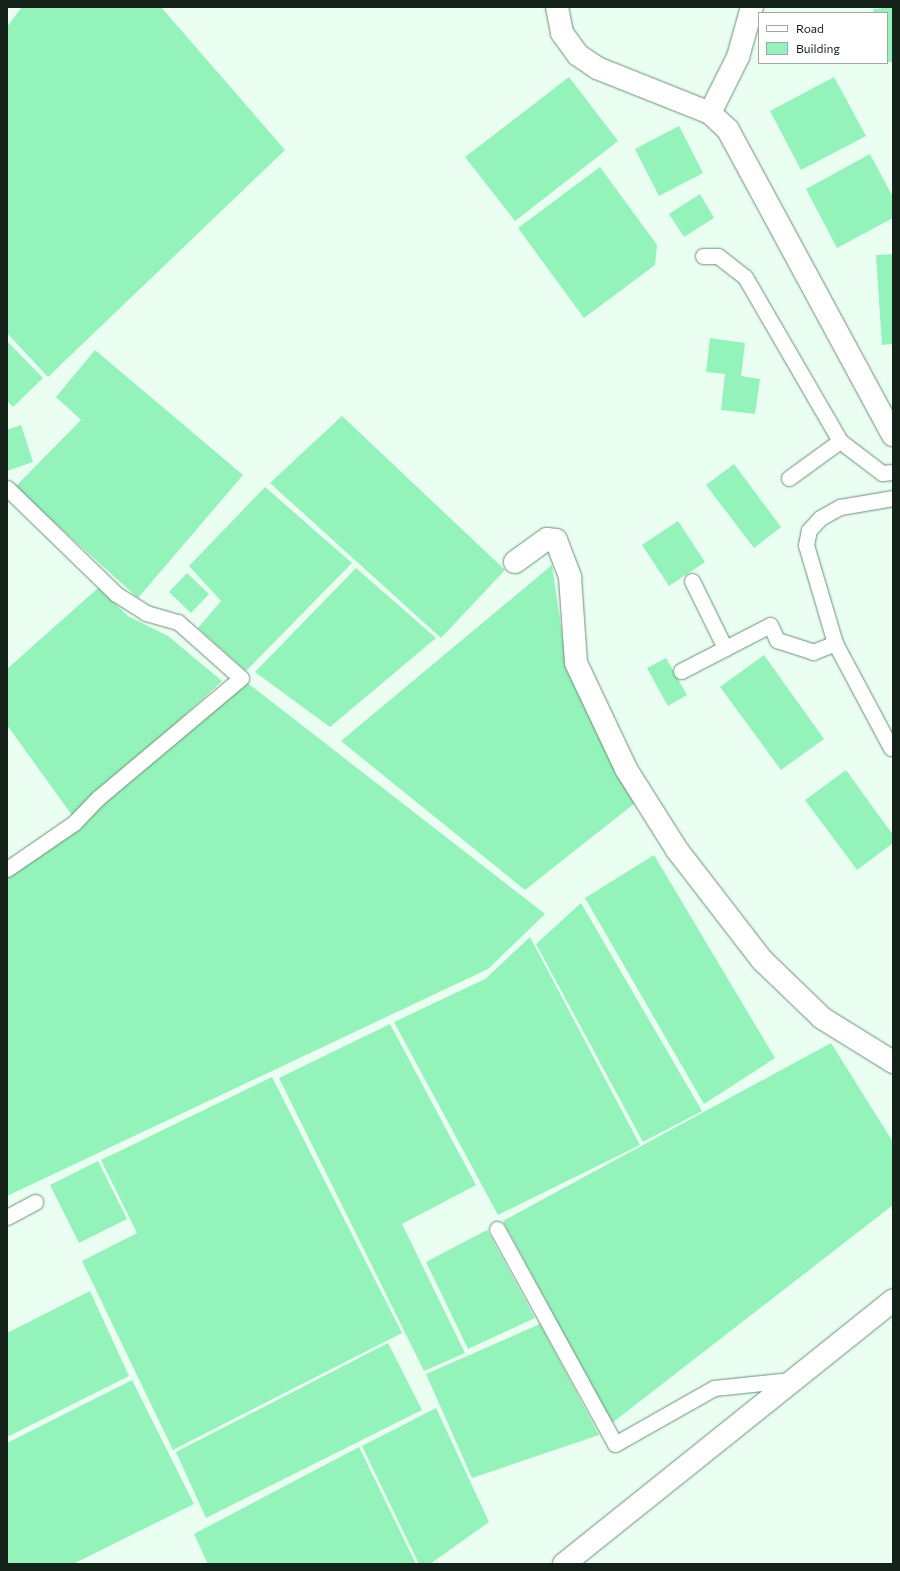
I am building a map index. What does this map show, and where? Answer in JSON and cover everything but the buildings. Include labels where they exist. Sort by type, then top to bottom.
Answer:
[{"type":"street","points":[[557,7],[562,33],[578,55],[597,68],[710,113],[728,130],[742,152],[893,435]]},
{"type":"street","points":[[710,113],[738,57],[752,7]]},
{"type":"street","points":[[515,562],[547,539],[556,540],[570,577],[576,663],[626,769],[678,850],[762,960],[822,1018],[893,1062]]},
{"type":"street","points":[[564,1564],[889,1301]]},
{"type":"lane","points":[[703,256],[718,256],[745,277],[840,441],[882,472],[893,472]]},
{"type":"lane","points":[[789,478],[840,441]]},
{"type":"lane","points":[[7,488],[116,594],[146,614],[178,622],[241,678],[98,798],[74,823],[7,869]]},
{"type":"lane","points":[[891,748],[835,643],[806,545],[810,530],[820,518],[840,507],[893,498]]},
{"type":"lane","points":[[692,581],[725,648]]},
{"type":"lane","points":[[681,671],[770,625],[777,640],[813,652],[835,643]]},
{"type":"lane","points":[[7,1217],[35,1202]]},
{"type":"lane","points":[[497,1229],[615,1444],[714,1388],[791,1380]]}]
